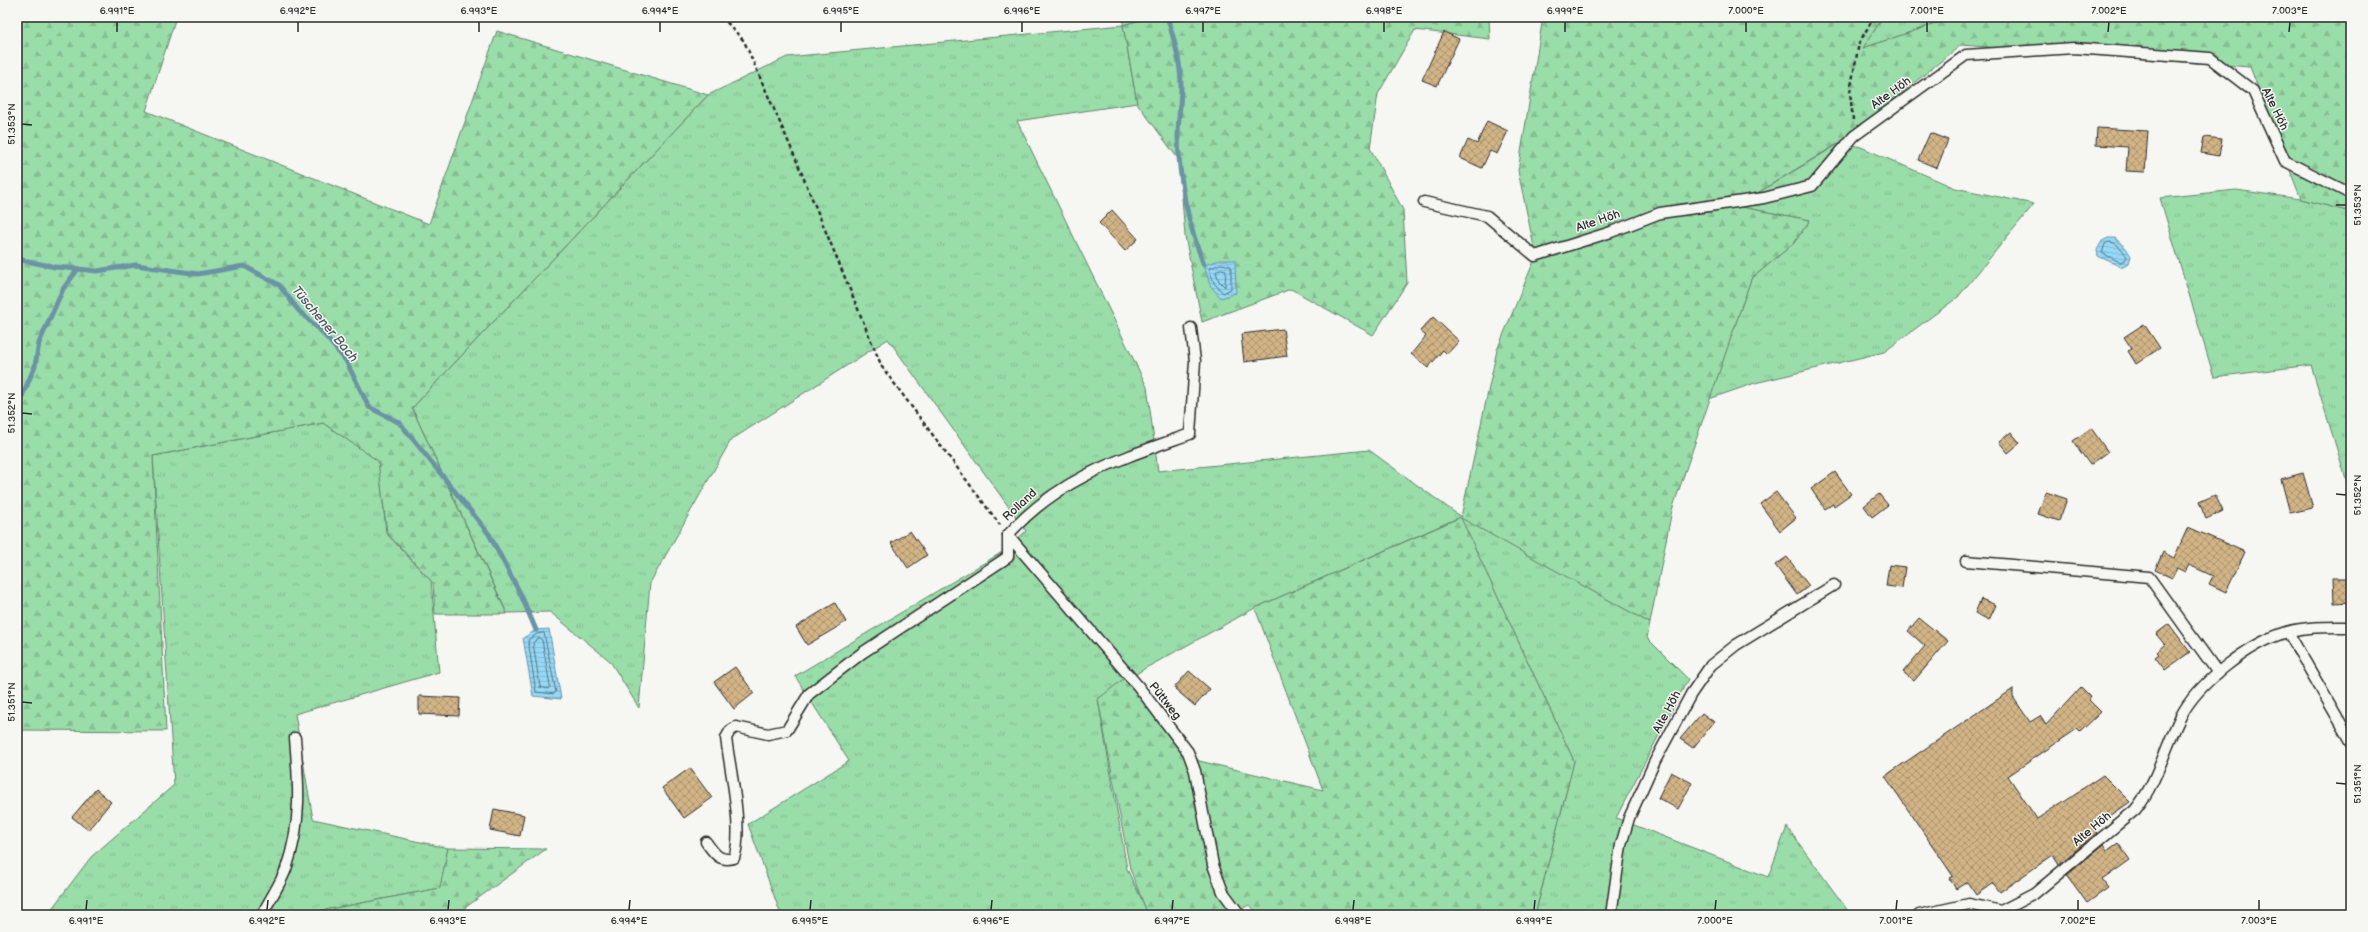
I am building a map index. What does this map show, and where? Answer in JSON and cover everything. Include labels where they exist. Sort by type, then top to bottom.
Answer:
[{"type":"lane","name":"Alte Höh","points":[[1424,202],[1487,216],[1534,256],[1611,232],[1660,213],[1707,204],[1764,198],[1812,186],[1854,136],[1966,55],[2074,48],[2210,58],[2253,91],[2285,161],[2351,194]]},
{"type":"lane","name":"Rolland","points":[[706,842],[717,857],[728,860],[734,858],[737,849],[737,826],[726,738],[730,731],[736,727],[768,734],[787,730],[809,694],[862,653],[1008,557],[1008,535],[1022,518],[1048,496],[1077,478],[1108,464],[1190,434],[1195,361],[1191,328]]},
{"type":"lane","name":"Püttweg","points":[[1008,535],[1138,686],[1188,752],[1195,771],[1213,865],[1223,892],[1240,915]]},
{"type":"lane","points":[[1966,561],[2148,577],[2218,673]]},
{"type":"lane","name":"Alte Höh","points":[[1611,915],[1621,845],[1629,818],[1655,762],[1691,694],[1711,665],[1736,645],[1834,585]]},
{"type":"lane","name":"Alte Höh","points":[[1919,915],[1969,904],[2001,912],[2040,888],[2135,810],[2146,797],[2181,716],[2191,701],[2218,673],[2258,645],[2288,632],[2322,628],[2351,627]]},
{"type":"lane","points":[[2288,632],[2351,741]]},
{"type":"lane","points":[[262,915],[285,870],[295,837],[300,793],[295,738]]},
{"type":"path","points":[[722,17],[744,41],[792,150],[882,367],[1008,535]]},
{"type":"path","points":[[1854,136],[1850,92],[1859,43],[1874,17]]},
{"type":"green space","points":[[17,17],[176,17],[146,111],[429,224],[497,31],[708,95],[412,408],[507,614],[435,614],[433,583],[387,533],[378,461],[323,423],[153,456],[166,731],[17,730]]},
{"type":"green space","points":[[1124,17],[1151,17],[1123,25]]},
{"type":"green space","points":[[1151,17],[1489,17],[1490,39],[1415,30],[1378,94],[1370,148],[1403,210],[1407,283],[1373,335],[1291,289],[1202,322],[1185,236],[1179,160],[1137,103],[1123,25]]},
{"type":"green space","points":[[1543,17],[1883,17],[1863,48],[1956,17],[2351,17],[2351,212],[2301,199],[2250,67],[1961,45],[1842,141],[1736,206],[1810,220],[1794,243],[1751,279],[1672,510],[1650,623],[1461,518],[1574,761],[1535,915],[1260,915],[1249,905],[1230,915],[1148,915],[1130,869],[1098,699],[1126,677],[1199,761],[1323,790],[1255,608],[1461,517],[1497,350],[1536,256],[1518,171]]},
{"type":"green space","points":[[1883,17],[1956,17],[1863,48]]},
{"type":"green space","points":[[1123,25],[1137,103],[1017,121],[1147,387],[1158,471],[1369,450],[1461,517],[1650,623],[1647,638],[1688,679],[1616,818],[1768,877],[1787,827],[1851,915],[1535,915],[1574,761],[1460,517],[1255,608],[1144,669],[1098,699],[1127,869],[1149,915],[781,915],[748,824],[849,761],[795,676],[1004,551],[1026,531],[888,339],[731,440],[650,583],[639,708],[610,661],[550,612],[507,613],[412,408],[708,95],[787,57]]},
{"type":"green space","points":[[1842,142],[1861,147],[1955,188],[2034,204],[1958,297],[1884,352],[1755,383],[1709,399],[1751,279],[1794,243],[1810,220],[1736,206]]},
{"type":"green space","points":[[2236,190],[2301,199],[2351,212],[2351,495],[2311,365],[2214,377],[2160,198]]},
{"type":"green space","points":[[323,423],[379,461],[386,533],[431,581],[439,672],[295,714],[313,819],[448,848],[440,888],[299,915],[47,915],[91,857],[174,785],[153,456]]},
{"type":"green space","points":[[448,848],[546,849],[455,915],[299,915],[440,888]]},
{"type":"water","points":[[2108,238],[2115,238],[2126,248],[2131,256],[2129,263],[2121,267],[2098,256],[2097,250],[2102,241]]},
{"type":"water","points":[[1220,260],[1235,260],[1236,293],[1221,298],[1210,285],[1204,265]]},
{"type":"water","points":[[549,629],[561,699],[533,696],[523,638],[536,630]]},
{"type":"building","points":[[1444,32],[1459,39],[1437,86],[1422,80]]},
{"type":"building","points":[[1487,121],[1508,131],[1497,154],[1490,151],[1482,168],[1460,158],[1468,140],[1477,144]]},
{"type":"building","points":[[2097,128],[2148,131],[2145,172],[2126,171],[2128,147],[2096,145]]},
{"type":"building","points":[[1930,133],[1948,140],[1937,168],[1918,160]]},
{"type":"building","points":[[2204,137],[2222,139],[2219,156],[2201,153]]},
{"type":"building","points":[[1112,210],[1138,239],[1125,251],[1099,223]]},
{"type":"building","points":[[1433,317],[1459,341],[1447,354],[1443,350],[1428,368],[1411,354],[1426,336],[1420,331]]},
{"type":"building","points":[[2144,324],[2160,348],[2136,364],[2128,351],[2132,349],[2124,337]]},
{"type":"building","points":[[1283,329],[1287,356],[1244,362],[1241,334]]},
{"type":"building","points":[[2091,428],[2108,452],[2090,465],[2073,441]]},
{"type":"building","points":[[2011,432],[2020,443],[2008,453],[1999,442]]},
{"type":"building","points":[[1835,472],[1851,494],[1834,506],[1833,504],[1825,509],[1811,489]]},
{"type":"building","points":[[2303,473],[2313,508],[2290,513],[2281,479]]},
{"type":"building","points":[[1776,492],[1796,518],[1780,531],[1760,504]]},
{"type":"building","points":[[2046,492],[2067,499],[2059,521],[2038,514]]},
{"type":"building","points":[[1879,494],[1888,505],[1872,517],[1864,506]]},
{"type":"building","points":[[2215,495],[2223,511],[2206,519],[2199,502]]},
{"type":"building","points":[[2188,527],[2245,552],[2226,592],[2209,584],[2213,576],[2189,565],[2185,572],[2177,568],[2172,578],[2155,570],[2163,552],[2174,558]]},
{"type":"building","points":[[910,531],[927,555],[908,568],[891,543]]},
{"type":"building","points":[[1787,557],[1809,586],[1797,595],[1775,565]]},
{"type":"building","points":[[1889,565],[1905,567],[1902,588],[1886,586]]},
{"type":"building","points":[[2333,578],[2351,578],[2351,602],[2334,603]]},
{"type":"building","points":[[1981,599],[1996,605],[1989,620],[1975,613]]},
{"type":"building","points":[[835,603],[846,622],[807,645],[796,627]]},
{"type":"building","points":[[1919,618],[1948,641],[1914,681],[1903,672],[1925,646],[1908,631]]},
{"type":"building","points":[[2169,624],[2190,652],[2165,670],[2155,657],[2159,654],[2157,652],[2165,645],[2156,634]]},
{"type":"building","points":[[735,667],[754,693],[734,709],[714,682]]},
{"type":"building","points":[[1189,671],[1210,689],[1195,706],[1174,688]]},
{"type":"building","points":[[2081,687],[2091,697],[2089,700],[2101,712],[2080,732],[2077,729],[2008,776],[2037,819],[2103,775],[2130,802],[2093,828],[2097,833],[2059,864],[2053,855],[2000,892],[1993,883],[1976,895],[1967,882],[1956,889],[1949,878],[1953,876],[1885,776],[2013,689],[2013,697],[2030,722],[2040,716],[2046,725]]},
{"type":"building","points":[[419,696],[460,698],[459,716],[419,714]]},
{"type":"building","points":[[1702,713],[1714,722],[1693,748],[1680,739]]},
{"type":"building","points":[[690,768],[712,798],[684,818],[662,788]]},
{"type":"building","points":[[1671,772],[1692,783],[1678,809],[1658,798]]},
{"type":"building","points":[[96,789],[111,802],[88,830],[72,817]]},
{"type":"building","points":[[494,809],[524,815],[520,836],[490,830]]},
{"type":"building","points":[[2118,843],[2130,860],[2102,880],[2108,888],[2087,903],[2067,875],[2104,844],[2108,850]]},
{"type":"waterway","points":[[1167,17],[1177,51],[1181,77],[1178,137],[1182,186],[1193,234],[1204,265]]},
{"type":"waterway","name":"Tüschener Bach","points":[[17,259],[55,267],[97,271],[136,265],[198,274],[244,266],[279,285],[299,311],[322,332],[346,361],[369,407],[400,423],[489,534],[521,595],[536,630]]},
{"type":"waterway","points":[[17,408],[35,366],[39,343],[63,289],[78,269]]}]
